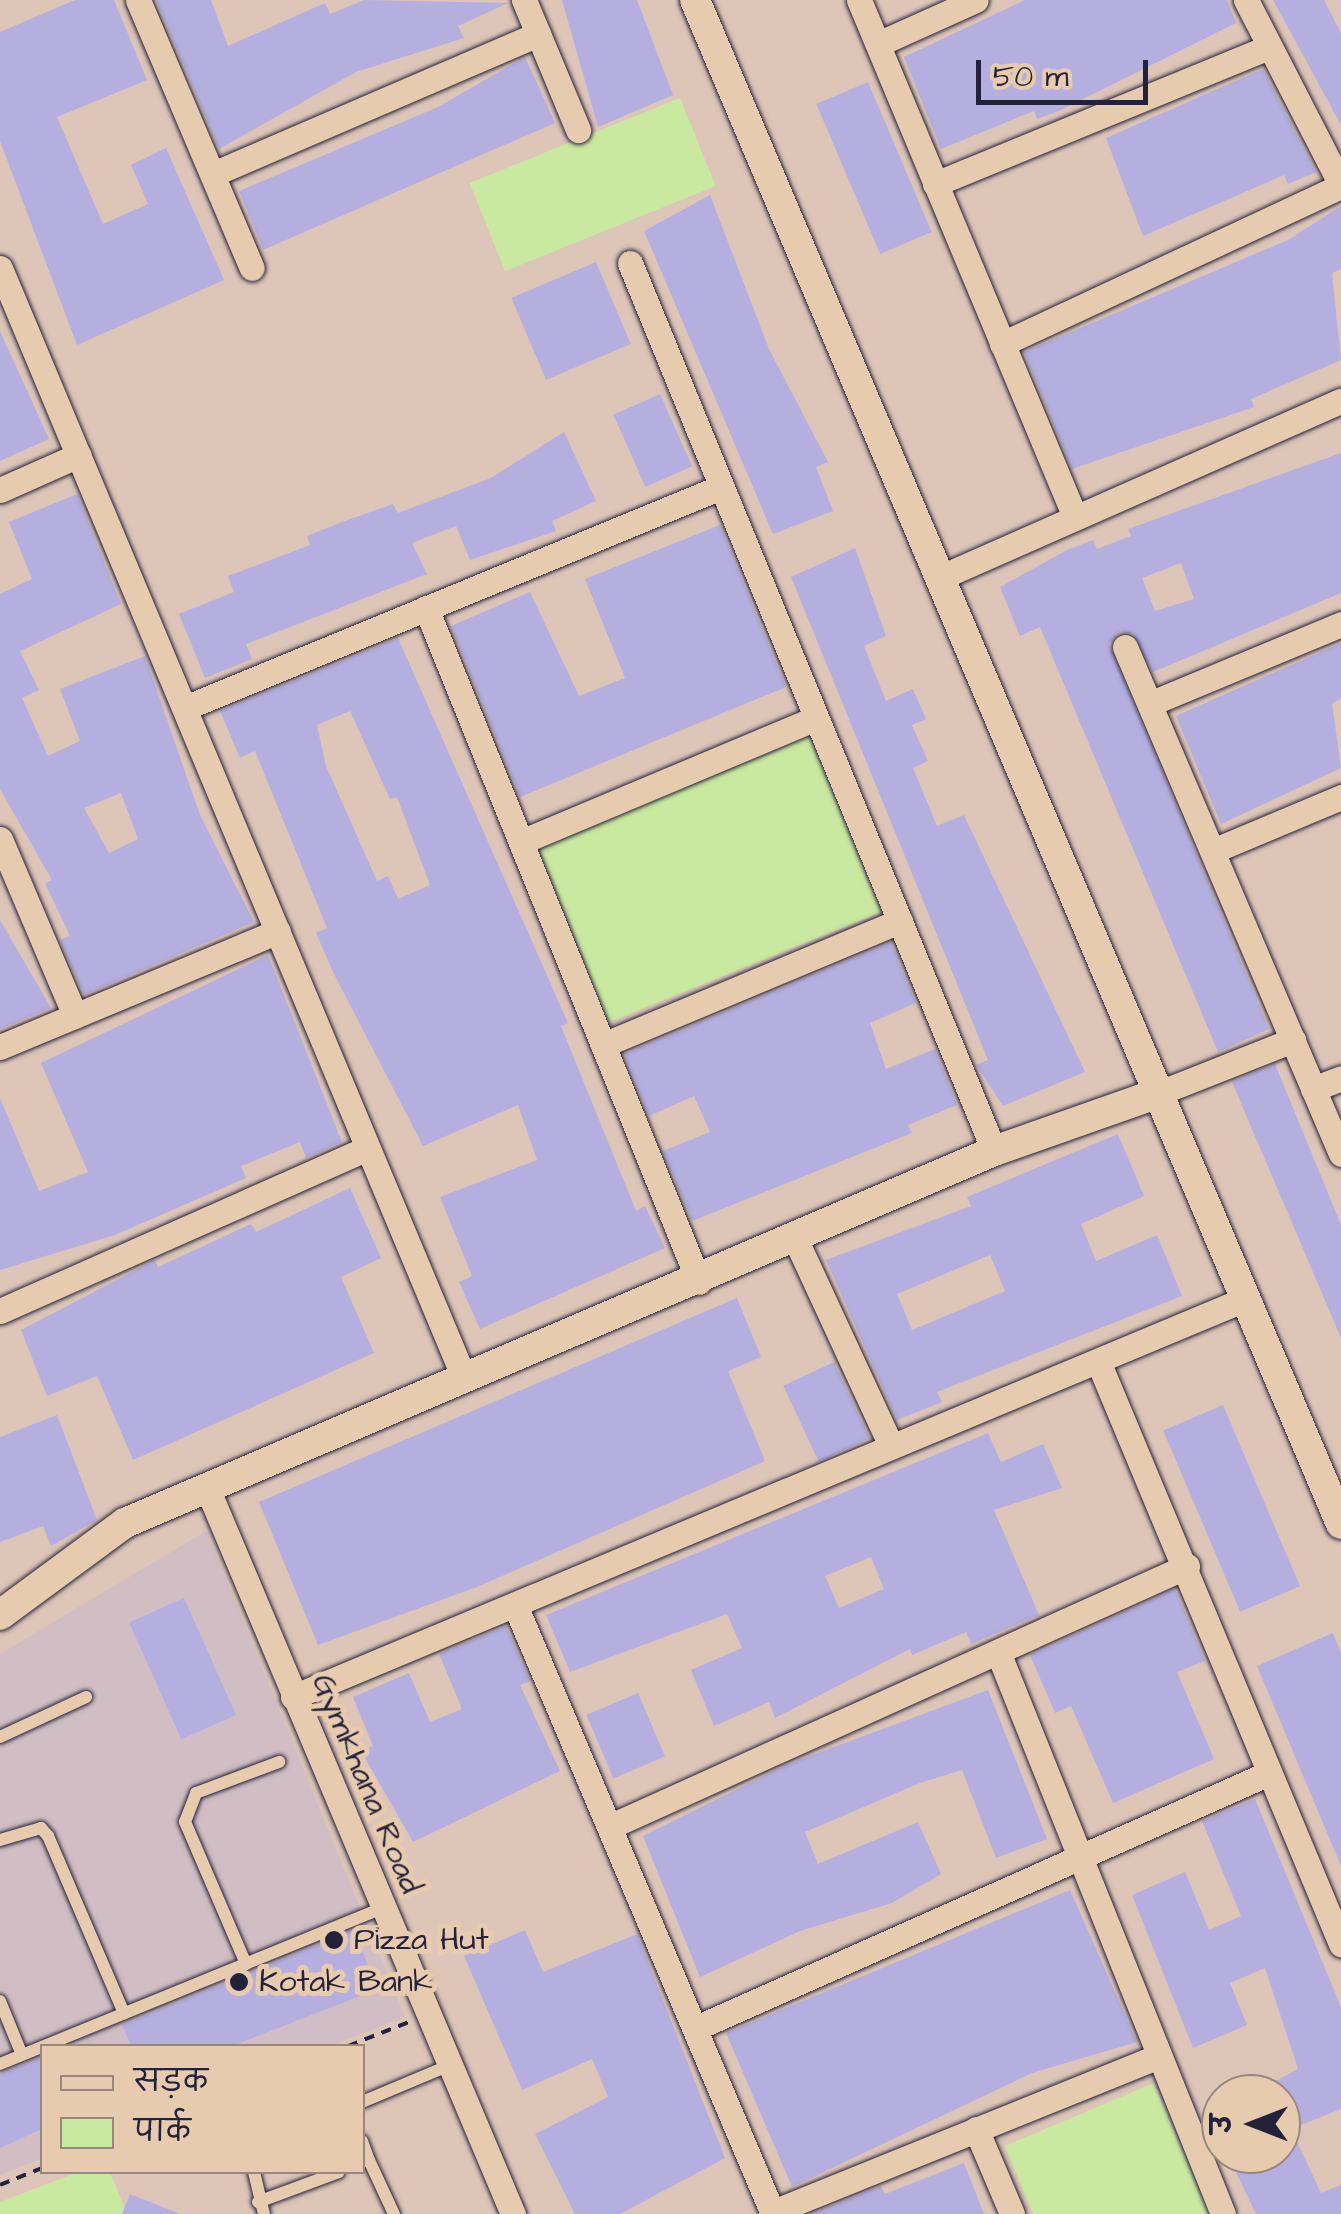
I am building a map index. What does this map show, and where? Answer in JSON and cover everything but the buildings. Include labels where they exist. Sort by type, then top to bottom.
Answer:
[{"type":"street","points":[[138,0],[252,268]]},
{"type":"street","points":[[524,0],[578,130]]},
{"type":"street","points":[[696,0],[939,578],[1164,1091],[1245,1299],[1341,1524]]},
{"type":"street","points":[[859,0],[1075,516]]},
{"type":"street","points":[[878,44],[976,0]]},
{"type":"street","points":[[1002,344],[1341,186],[1246,0]]},
{"type":"street","points":[[212,174],[538,34]]},
{"type":"street","points":[[935,184],[1270,47]]},
{"type":"street","points":[[630,263],[994,1151]]},
{"type":"street","points":[[0,268],[188,707],[464,1378]]},
{"type":"street","points":[[939,578],[1341,401]]},
{"type":"street","points":[[0,490],[79,455]]},
{"type":"street","points":[[188,707],[722,487]]},
{"type":"street","points":[[426,608],[699,1282]]},
{"type":"street","points":[[1154,702],[1341,624]]},
{"type":"street","points":[[1126,647],[1154,702],[1341,1154]]},
{"type":"street","points":[[520,842],[816,718]]},
{"type":"street","points":[[1215,850],[1341,797]]},
{"type":"street","points":[[0,839],[75,1016]]},
{"type":"street","points":[[602,1045],[900,921]]},
{"type":"street","points":[[0,1047],[278,931]]},
{"type":"street","points":[[0,1616],[125,1522],[699,1282],[994,1151],[1164,1091],[1292,1040]]},
{"type":"street","points":[[1313,1089],[1341,1078]]},
{"type":"street","points":[[0,1311],[368,1148]]},
{"type":"street","points":[[795,1238],[891,1446]]},
{"type":"street","points":[[293,1697],[1245,1299]]},
{"type":"street","points":[[1098,1361],[1187,1566],[1341,1944]]},
{"type":"street","name":"Gymkhana Road","points":[[208,1490],[512,2214]]},
{"type":"street","points":[[611,1826],[1187,1566]]},
{"type":"street","points":[[515,1606],[773,2213],[1157,2057]]},
{"type":"street","points":[[998,1652],[1077,1864],[1223,2214]]},
{"type":"street","points":[[696,2028],[1077,1864],[1270,1772]]},
{"type":"street","points":[[976,2128],[1012,2214]]},
{"type":"lane","points":[[0,1737],[86,1697]]},
{"type":"lane","points":[[246,1964],[185,1822],[196,1793],[279,1762]]},
{"type":"lane","points":[[0,1840],[40,1828],[48,1836],[124,2013]]},
{"type":"lane","points":[[49,2044],[384,1908]]},
{"type":"lane","points":[[0,2001],[22,2055]]},
{"type":"lane","points":[[0,2064],[40,2048]]},
{"type":"lane","points":[[365,2101],[450,2066]]},
{"type":"lane","points":[[366,2161],[394,2214]]},
{"type":"lane","points":[[254,2174],[261,2208],[335,2174]]},
{"type":"path","points":[[353,2044],[428,2014]]},
{"type":"path","points":[[0,2185],[40,2169]]},
{"type":"shaded area","points":[[206,1531],[405,2017],[335,2044],[40,2044],[40,2159],[0,2175],[0,1654]]},
{"type":"green space","points":[[680,98],[716,186],[505,271],[470,183]]},
{"type":"green space","points":[[810,736],[881,912],[609,1022],[537,846]]},
{"type":"green space","points":[[1154,2083],[1209,2214],[1033,2214],[1005,2146]]},
{"type":"green space","points":[[74,2174],[111,2174],[127,2214],[0,2214],[0,2202]]},
{"type":"place","name":"Pizza Hut","points":[[334,1940]]},
{"type":"place","name":"Kotak Bank","points":[[239,1982]]}]
